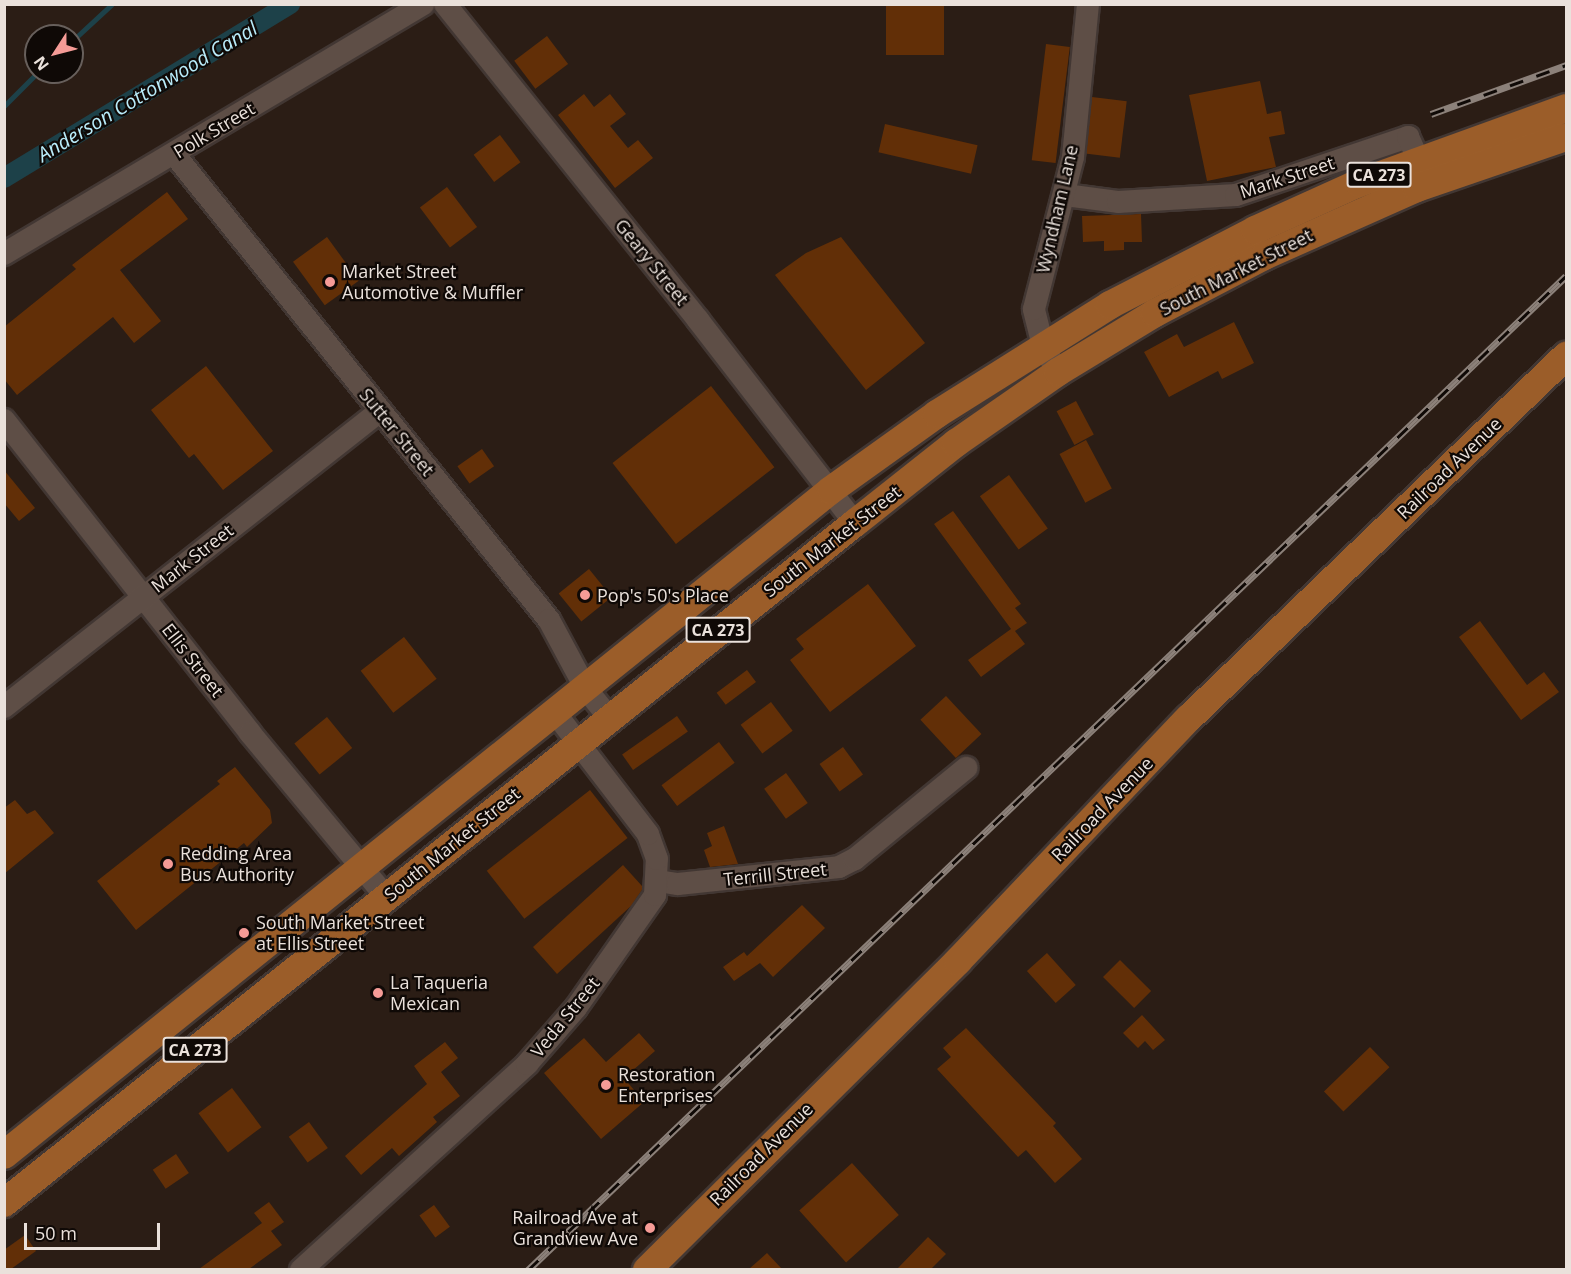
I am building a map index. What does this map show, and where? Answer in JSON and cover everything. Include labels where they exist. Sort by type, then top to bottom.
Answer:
[{"type":"main road","name":"South Market Street","points":[[4,1155],[556,714],[831,490],[937,414],[1043,346],[1145,285],[1245,235],[1348,187],[1566,108]]},
{"type":"main road","name":"South Market Street","points":[[4,1203],[609,717],[956,443],[1058,372],[1155,313],[1314,233],[1417,188],[1566,137]]},
{"type":"main road","name":"Railroad Avenue","points":[[646,1269],[958,962],[1189,718],[1566,356]]},
{"type":"main road","points":[[113,1068],[139,1095]]},
{"type":"street","name":"Polk Street","points":[[4,254],[423,4]]},
{"type":"street","name":"Geary Street","points":[[444,4],[855,523]]},
{"type":"street","name":"Wyndham Lane","points":[[1058,372],[1043,346],[1034,309],[1073,157],[1088,4]]},
{"type":"street","name":"Mark Street","points":[[1065,195],[1118,202],[1236,195],[1408,137],[1419,161]]},
{"type":"street","name":"Sutter Street","points":[[174,154],[549,620],[586,689],[609,717]]},
{"type":"street","name":"Mark Street","points":[[4,707],[380,411]]},
{"type":"street","name":"Ellis Street","points":[[4,420],[386,897]]},
{"type":"street","name":"Veda Street","points":[[301,1269],[527,1064],[576,1008],[644,914],[658,881],[655,852],[644,826],[556,714]]},
{"type":"street","name":"Terrill Street","points":[[658,881],[678,884],[839,867],[855,859],[966,768]]},
{"type":"building","points":[[886,4],[944,4],[944,55],[886,55]]},
{"type":"building","points":[[547,36],[568,64],[535,89],[514,61]]},
{"type":"building","points":[[1046,44],[1070,47],[1056,163],[1032,160]]},
{"type":"building","points":[[1260,81],[1267,114],[1281,111],[1285,134],[1269,137],[1276,167],[1207,181],[1189,95]]},
{"type":"building","points":[[584,94],[594,107],[610,94],[626,114],[610,126],[628,148],[638,140],[653,158],[615,188],[558,115]]},
{"type":"building","points":[[1092,97],[1127,101],[1120,158],[1085,154]]},
{"type":"building","points":[[885,124],[978,145],[971,174],[878,152]]},
{"type":"building","points":[[500,135],[520,162],[494,182],[474,155]]},
{"type":"building","points":[[447,187],[477,227],[450,247],[420,207]]},
{"type":"building","points":[[167,192],[188,219],[120,270],[161,321],[134,343],[113,317],[17,395],[4,379],[4,327],[76,269],[72,265]]},
{"type":"building","points":[[1141,214],[1142,242],[1124,242],[1124,250],[1104,251],[1104,241],[1083,242],[1082,216]]},
{"type":"building","points":[[327,237],[359,281],[325,305],[293,262]]},
{"type":"building","points":[[841,237],[925,343],[866,390],[775,275],[806,253]]},
{"type":"building","points":[[1234,322],[1254,363],[1222,379],[1218,371],[1169,397],[1144,352],[1177,334],[1184,347]]},
{"type":"building","points":[[206,366],[273,451],[223,490],[194,454],[189,458],[151,410]]},
{"type":"building","points":[[711,386],[774,467],[676,544],[612,463]]},
{"type":"building","points":[[1076,401],[1094,435],[1074,445],[1057,411]]},
{"type":"building","points":[[1086,440],[1112,489],[1085,503],[1060,454]]},
{"type":"building","points":[[482,449],[494,466],[469,483],[457,466]]},
{"type":"building","points":[[4,470],[35,508],[19,521],[4,503]]},
{"type":"building","points":[[1009,475],[1048,528],[1019,550],[980,496]]},
{"type":"building","points":[[953,511],[1021,604],[1015,608],[1027,623],[1015,631],[1025,644],[981,677],[968,660],[1011,629],[934,524]]},
{"type":"building","name":"Pop's 50's Place","points":[[589,569],[612,597],[581,622],[559,594]]},
{"type":"building","points":[[868,584],[916,646],[830,712],[790,660],[804,649],[796,639]]},
{"type":"building","points":[[1480,621],[1527,685],[1544,672],[1559,692],[1521,720],[1459,637]]},
{"type":"building","points":[[404,637],[437,679],[393,713],[361,671]]},
{"type":"building","points":[[747,670],[756,682],[726,705],[717,693]]},
{"type":"building","points":[[946,696],[981,734],[956,758],[920,720]]},
{"type":"building","points":[[771,702],[793,731],[762,754],[741,725]]},
{"type":"building","points":[[677,716],[688,732],[633,770],[622,754]]},
{"type":"building","points":[[327,717],[352,748],[320,775],[294,743]]},
{"type":"building","points":[[719,742],[735,763],[677,806],[661,785]]},
{"type":"building","points":[[843,747],[863,775],[840,792],[820,764]]},
{"type":"building","name":"Redding Area Bus Authority","points":[[235,767],[270,810],[272,823],[247,847],[244,843],[136,930],[97,881],[220,784],[217,781]]},
{"type":"building","points":[[786,773],[808,803],[786,819],[764,789]]},
{"type":"building","points":[[590,790],[628,838],[524,919],[487,871]]},
{"type":"building","points":[[15,800],[27,814],[35,810],[54,833],[4,874],[4,808]]},
{"type":"building","points":[[724,826],[738,864],[710,867],[704,850],[712,846],[707,833]]},
{"type":"building","points":[[623,865],[642,886],[642,890],[631,906],[557,974],[533,947]]},
{"type":"building","points":[[802,905],[825,928],[773,977],[760,963],[734,981],[723,967],[744,952],[747,956]]},
{"type":"building","points":[[1047,953],[1076,985],[1056,1003],[1027,971]]},
{"type":"building","points":[[1120,960],[1151,991],[1134,1008],[1103,977]]},
{"type":"building","points":[[1142,1015],[1165,1040],[1153,1050],[1145,1041],[1138,1048],[1123,1033]]},
{"type":"building","points":[[966,1028],[1056,1123],[1053,1126],[1082,1159],[1055,1183],[1026,1150],[1018,1157],[937,1069],[951,1057],[943,1048]]},
{"type":"building","points":[[639,1033],[655,1051],[624,1078],[644,1102],[601,1139],[544,1073],[584,1038],[606,1062]]},
{"type":"building","points":[[445,1042],[458,1058],[441,1072],[460,1096],[433,1117],[437,1122],[399,1156],[392,1148],[361,1175],[345,1156],[427,1084],[414,1066]]},
{"type":"building","points":[[1370,1047],[1389,1067],[1343,1112],[1324,1091]]},
{"type":"building","points":[[232,1088],[261,1127],[228,1152],[198,1113]]},
{"type":"building","points":[[309,1122],[328,1148],[308,1163],[289,1137]]},
{"type":"building","points":[[176,1154],[189,1173],[166,1189],[153,1170]]},
{"type":"building","points":[[852,1163],[899,1215],[846,1263],[799,1211]]},
{"type":"building","points":[[269,1202],[284,1222],[271,1231],[282,1245],[249,1269],[199,1269],[262,1223],[254,1213]]},
{"type":"building","points":[[434,1205],[450,1227],[435,1237],[419,1216]]},
{"type":"building","points":[[25,1235],[36,1251],[11,1269],[4,1269],[4,1250]]},
{"type":"building","points":[[928,1237],[946,1254],[931,1269],[897,1269]]},
{"type":"building","points":[[767,1253],[782,1269],[749,1269]]},
{"type":"waterway","points":[[84,30],[112,4]]},
{"type":"waterway","name":"Anderson Cottonwood Canal","points":[[4,178],[290,4]]},
{"type":"waterway","points":[[4,106],[26,84]]},
{"type":"railway","points":[[1431,114],[1566,65]]},
{"type":"railway","points":[[528,1270],[1566,276]]},
{"type":"place","name":"Market Street Automotive & Muffler","points":[[330,282]]},
{"type":"place","name":"Pop's 50's Place","points":[[585,595]]},
{"type":"place","name":"Redding Area Bus Authority","points":[[168,864]]},
{"type":"place","name":"South Market Street at Ellis Street","points":[[244,933]]},
{"type":"place","name":"La Taqueria Mexican","points":[[378,993]]},
{"type":"place","name":"Restoration Enterprises","points":[[606,1085]]},
{"type":"place","name":"Railroad Ave at Grandview Ave","points":[[650,1228]]}]
